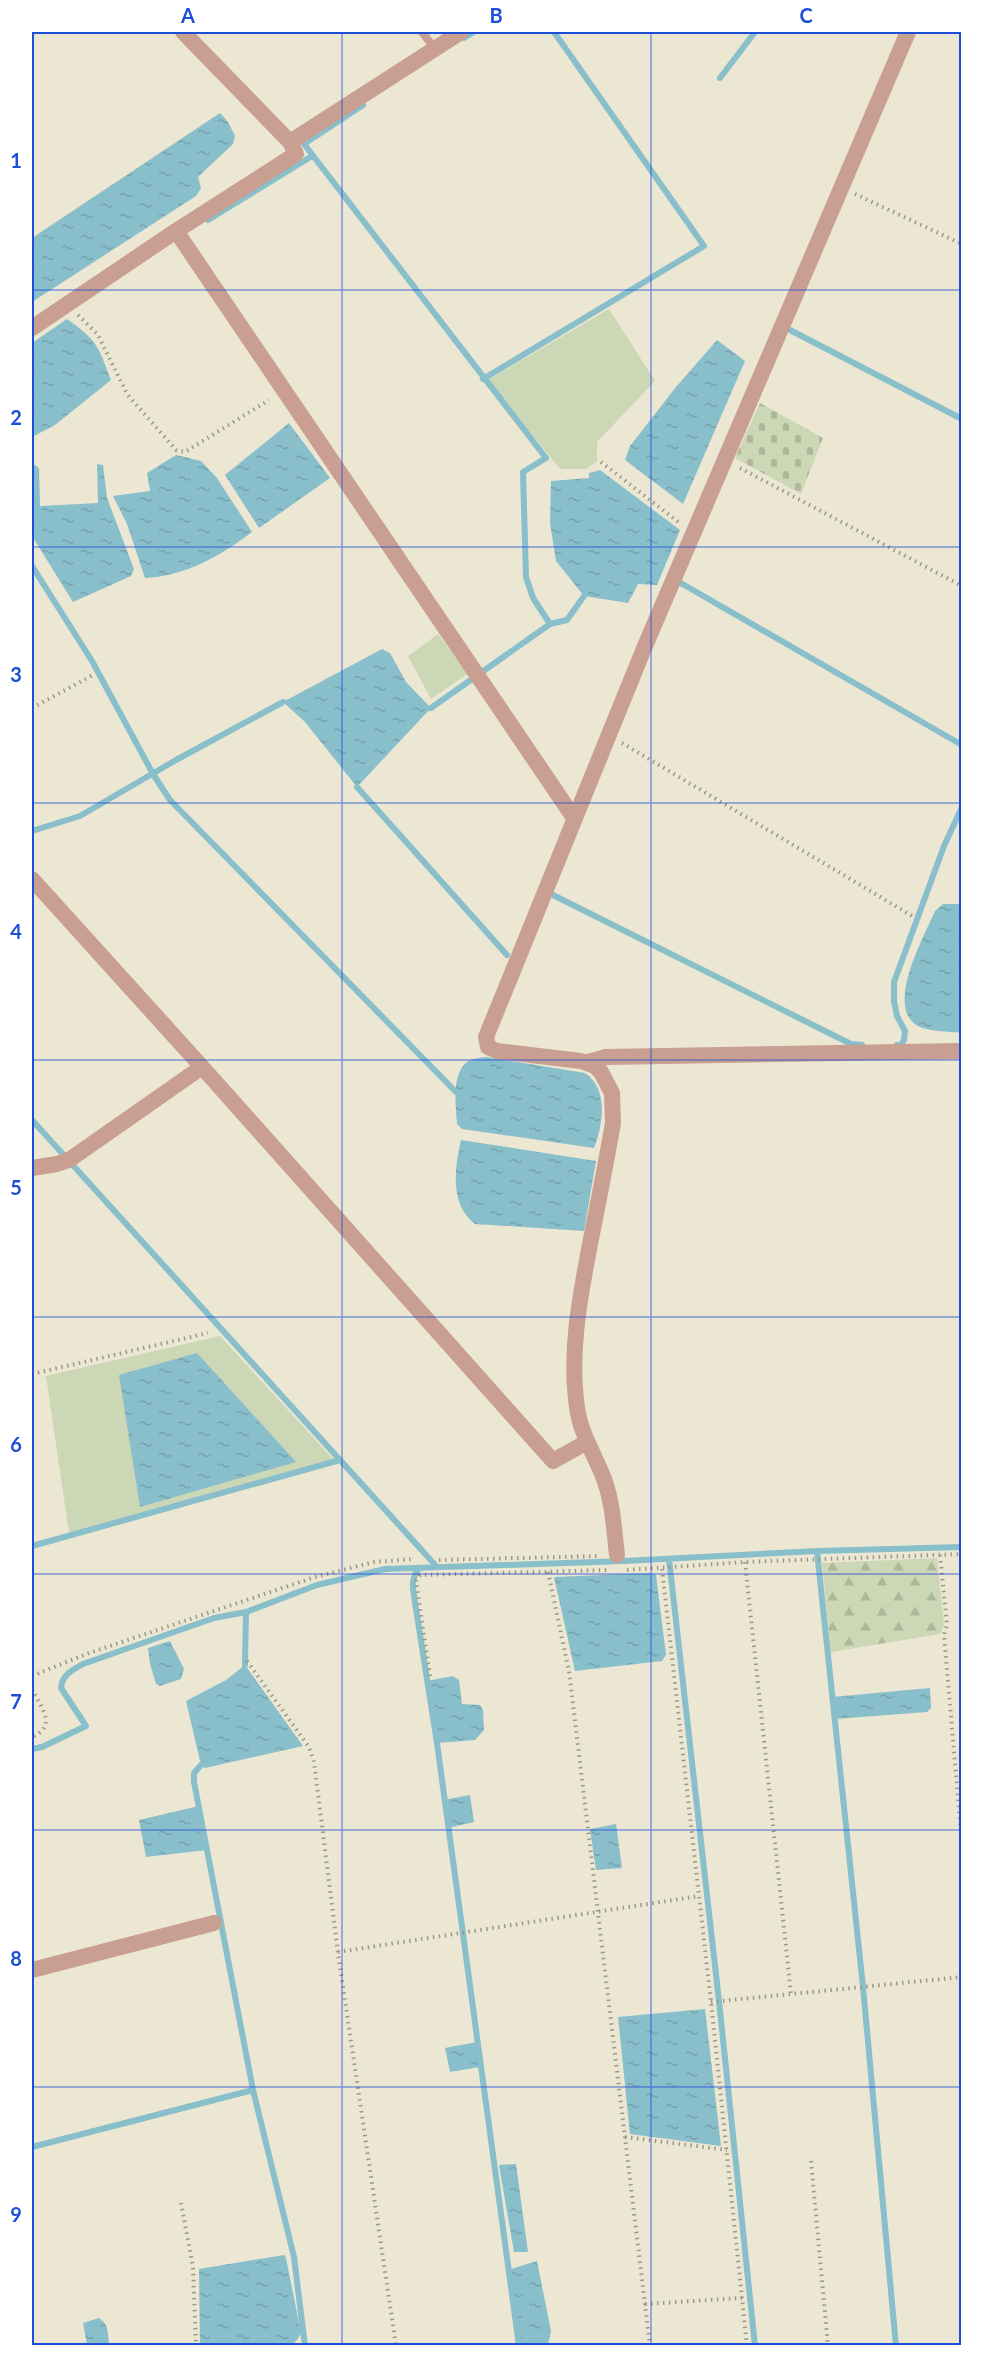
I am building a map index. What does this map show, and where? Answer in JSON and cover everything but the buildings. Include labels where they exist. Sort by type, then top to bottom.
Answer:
[{"type":"street","points":[[32,328],[296,154],[290,142],[183,32]]},
{"type":"street","points":[[290,142],[460,32]]},
{"type":"street","points":[[908,32],[608,735],[488,1031],[486,1043],[488,1047],[497,1051],[588,1062],[606,1057],[962,1051]]},
{"type":"street","points":[[176,231],[574,818]]},
{"type":"street","points":[[32,879],[553,1461],[587,1442]]},
{"type":"street","points":[[588,1062],[601,1071],[612,1093],[614,1123],[580,1299],[575,1337],[574,1377],[577,1408],[587,1442],[605,1480],[617,1555]]},
{"type":"street","points":[[32,1168],[69,1160],[202,1067]]},
{"type":"street","points":[[32,1970],[214,1923]]},
{"type":"lane","points":[[422,32],[435,49]]},
{"type":"path","points":[[841,187],[962,244]]},
{"type":"path","points":[[67,304],[98,335],[127,394],[176,450],[185,452],[285,390]]},
{"type":"path","points":[[724,460],[962,586]]},
{"type":"path","points":[[601,462],[693,533]]},
{"type":"path","points":[[32,708],[93,675]]},
{"type":"path","points":[[608,735],[914,917]]},
{"type":"path","points":[[32,1374],[208,1334]]},
{"type":"path","points":[[430,1676],[416,1581],[420,1575],[662,1569],[746,1562],[962,1554]]},
{"type":"path","points":[[439,1560],[617,1555]]},
{"type":"path","points":[[940,1555],[947,1625],[944,1635],[962,1844]]},
{"type":"path","points":[[32,1676],[89,1653],[315,1577],[374,1563],[413,1559]]},
{"type":"path","points":[[746,1562],[791,1994]]},
{"type":"path","points":[[662,1569],[747,2346]]},
{"type":"path","points":[[548,1572],[569,1671],[650,2346]]},
{"type":"path","points":[[247,1661],[309,1747],[314,1762],[338,1953],[396,2346]]},
{"type":"path","points":[[32,1689],[46,1718],[46,1726],[41,1733],[32,1737]]},
{"type":"path","points":[[338,1953],[699,1896]]},
{"type":"path","points":[[711,2002],[962,1977]]},
{"type":"path","points":[[625,2137],[727,2150]]},
{"type":"path","points":[[811,2161],[828,2346]]},
{"type":"path","points":[[181,2202],[193,2267],[196,2346]]},
{"type":"path","points":[[645,2304],[742,2298]]},
{"type":"green space","points":[[609,309],[655,381],[597,442],[597,461],[586,469],[560,469],[488,380]]},
{"type":"green space","points":[[760,403],[823,438],[801,494],[735,458]]},
{"type":"green space","points":[[438,634],[467,674],[431,699],[408,656]]},
{"type":"green space","points":[[220,1336],[333,1459],[69,1533],[46,1376]]},
{"type":"green space","points":[[937,1558],[944,1626],[940,1634],[831,1652],[822,1563]]},
{"type":"water","points":[[220,113],[235,136],[233,144],[198,177],[201,188],[196,196],[32,302],[32,238]]},
{"type":"water","points":[[67,319],[96,345],[111,380],[55,425],[32,437],[32,343]]},
{"type":"water","points":[[717,340],[745,361],[683,504],[625,460],[630,446],[676,387]]},
{"type":"water","points":[[289,423],[330,478],[259,528],[225,475]]},
{"type":"water","points":[[176,455],[201,461],[217,478],[252,532],[228,549],[202,563],[175,573],[145,578],[127,524],[113,496],[150,491],[147,473]]},
{"type":"water","points":[[32,463],[39,468],[40,506],[98,503],[97,464],[103,465],[107,498],[134,569],[131,576],[73,602],[32,536]]},
{"type":"water","points":[[600,470],[680,530],[657,585],[638,584],[628,603],[584,596],[556,561],[550,523],[551,481],[589,478],[589,473]]},
{"type":"water","points":[[382,649],[390,653],[406,682],[431,708],[357,787],[305,722],[283,702]]},
{"type":"water","points":[[943,904],[961,904],[961,1033],[920,1027],[909,1018],[905,1005],[905,989],[916,954],[935,911]]},
{"type":"water","points":[[486,1057],[585,1073],[593,1080],[601,1098],[600,1129],[594,1148],[462,1129],[457,1124],[456,1109],[459,1075],[467,1062]]},
{"type":"water","points":[[461,1140],[596,1161],[584,1231],[475,1224],[461,1206],[456,1185]]},
{"type":"water","points":[[197,1353],[296,1462],[140,1507],[119,1375]]},
{"type":"water","points":[[651,1573],[656,1575],[666,1655],[662,1661],[575,1671],[554,1577]]},
{"type":"water","points":[[170,1641],[184,1669],[181,1679],[160,1686],[156,1684],[148,1648]]},
{"type":"water","points":[[245,1665],[303,1746],[205,1768],[201,1765],[186,1701],[226,1680]]},
{"type":"water","points":[[453,1676],[459,1680],[462,1704],[480,1705],[483,1710],[484,1730],[475,1740],[437,1743],[427,1681]]},
{"type":"water","points":[[930,1688],[931,1708],[927,1712],[835,1719],[832,1697]]},
{"type":"water","points":[[470,1795],[474,1822],[448,1828],[444,1800]]},
{"type":"water","points":[[199,1806],[207,1850],[146,1857],[139,1820]]},
{"type":"water","points":[[616,1824],[622,1868],[596,1870],[590,1829]]},
{"type":"water","points":[[705,2009],[721,2146],[630,2134],[618,2017]]},
{"type":"water","points":[[477,2042],[480,2067],[450,2072],[445,2048]]},
{"type":"water","points":[[516,2164],[528,2252],[514,2252],[499,2165]]},
{"type":"water","points":[[284,2255],[301,2333],[296,2341],[283,2346],[200,2345],[199,2269]]},
{"type":"water","points":[[537,2261],[551,2331],[548,2345],[519,2345],[508,2270]]},
{"type":"water","points":[[99,2318],[106,2327],[109,2345],[87,2345],[83,2323]]},
{"type":"waterway","points":[[464,38],[474,32]]},
{"type":"waterway","points":[[483,379],[704,246],[554,32]]},
{"type":"waterway","points":[[720,78],[755,32]]},
{"type":"waterway","points":[[363,105],[304,144],[546,458],[523,472],[526,577],[533,598],[550,624]]},
{"type":"waterway","points":[[208,220],[312,156]]},
{"type":"waterway","points":[[790,330],[962,419]]},
{"type":"waterway","points":[[32,566],[92,661],[153,774],[170,800],[456,1092]]},
{"type":"waterway","points":[[679,582],[962,745]]},
{"type":"waterway","points":[[431,708],[550,624],[567,620],[584,596]]},
{"type":"waterway","points":[[32,831],[80,816],[176,760],[283,702]]},
{"type":"waterway","points":[[357,787],[507,955]]},
{"type":"waterway","points":[[897,1045],[901,1045],[904,1040],[905,1031],[897,1016],[894,982],[944,846],[962,807]]},
{"type":"waterway","points":[[553,895],[851,1044],[862,1045]]},
{"type":"waterway","points":[[32,1120],[437,1567]]},
{"type":"waterway","points":[[32,1546],[340,1460]]},
{"type":"waterway","points":[[32,1749],[42,1747],[86,1726],[61,1688],[66,1676],[83,1664],[214,1618],[246,1612],[317,1585],[385,1569],[962,1547]]},
{"type":"waterway","points":[[817,1551],[863,1987],[896,2346]]},
{"type":"waterway","points":[[669,1559],[755,2346]]},
{"type":"waterway","points":[[419,1568],[414,1578],[413,1592],[437,1743],[519,2346]]},
{"type":"waterway","points":[[245,1665],[246,1612]]},
{"type":"waterway","points":[[201,1765],[194,1773],[194,1782],[253,2090],[294,2257],[305,2346]]},
{"type":"waterway","points":[[32,2147],[253,2090]]}]
